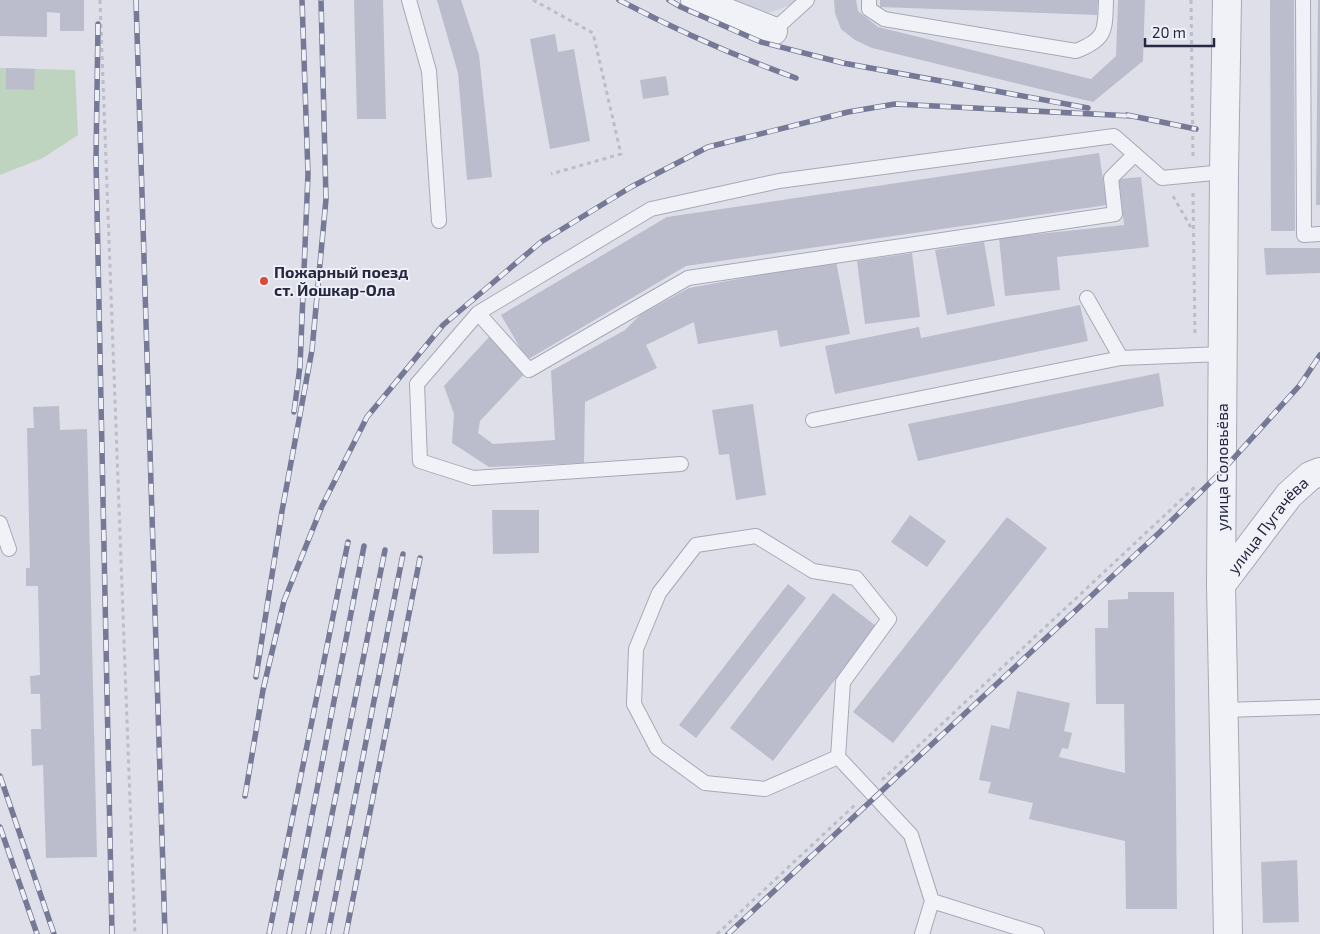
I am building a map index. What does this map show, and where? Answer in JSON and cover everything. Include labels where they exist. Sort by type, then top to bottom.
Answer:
[{"type":"street","points":[[695,0],[773,31]]},
{"type":"street","name":"улица Соловьёва","points":[[1228,0],[1224,172],[1221,585],[1228,934]]},
{"type":"street","name":"улица Пугачёва","points":[[1221,585],[1289,494],[1310,476],[1320,472]]},
{"type":"lane","points":[[409,0],[429,71],[439,221]]},
{"type":"lane","points":[[773,31],[807,0]]},
{"type":"lane","points":[[869,0],[869,9],[884,19],[1076,51],[1093,44],[1105,28],[1106,0]]},
{"type":"lane","points":[[1304,0],[1304,235],[1320,234]]},
{"type":"lane","points":[[681,464],[473,478],[420,461],[417,384],[478,313],[651,209],[779,181],[1114,136],[1162,178],[1224,172]]},
{"type":"lane","points":[[478,313],[529,370],[688,278],[1115,214],[1111,178],[1135,154]]},
{"type":"lane","points":[[1087,298],[1121,358]]},
{"type":"lane","points":[[813,420],[1121,358],[1223,354]]},
{"type":"lane","points":[[0,523],[9,549]]},
{"type":"lane","points":[[838,756],[765,789],[705,783],[657,748],[634,704],[636,649],[659,593],[696,545],[756,536],[813,571],[856,578],[889,619],[843,682],[838,756],[911,834],[932,901],[922,934]]},
{"type":"lane","points":[[1224,710],[1320,707]]},
{"type":"lane","points":[[932,901],[1037,934]]},
{"type":"path","points":[[100,0],[135,934]]},
{"type":"path","points":[[533,0],[593,33],[621,154],[551,174]]},
{"type":"path","points":[[1162,178],[1194,232]]},
{"type":"path","points":[[717,934],[1197,485]]},
{"type":"shaded area","points":[[722,0],[796,0],[792,4],[763,14]]},
{"type":"green space","points":[[0,68],[75,70],[78,135],[43,158],[0,175]]},
{"type":"building","points":[[0,0],[84,0],[84,31],[60,31],[60,13],[47,12],[47,37],[0,36]]},
{"type":"building","points":[[354,0],[383,0],[386,119],[357,119]]},
{"type":"building","points":[[437,0],[461,0],[479,55],[492,177],[467,180],[458,73]]},
{"type":"building","points":[[834,0],[856,0],[858,11],[878,27],[1091,79],[1116,56],[1118,0],[1145,0],[1143,61],[1093,102],[872,48],[855,40],[841,29],[835,13]]},
{"type":"building","points":[[880,0],[1098,0],[1097,15],[880,7]]},
{"type":"building","points":[[1270,0],[1294,0],[1295,231],[1271,231]]},
{"type":"building","points":[[1318,0],[1320,0],[1320,205],[1316,205]]},
{"type":"building","points":[[555,34],[558,52],[574,49],[590,141],[550,149],[530,39]]},
{"type":"building","points":[[6,68],[35,69],[34,90],[6,89]]},
{"type":"building","points":[[666,76],[669,95],[643,99],[640,80]]},
{"type":"building","points":[[1099,153],[1107,205],[686,266],[527,360],[501,315],[667,217]]},
{"type":"building","points":[[1141,177],[1149,247],[1057,257],[1060,290],[1005,296],[999,238],[1124,225],[1119,179]]},
{"type":"building","points":[[984,242],[995,306],[947,315],[935,250]]},
{"type":"building","points":[[1264,248],[1320,248],[1320,273],[1266,275]]},
{"type":"building","points":[[912,253],[920,317],[865,324],[857,261]]},
{"type":"building","points":[[836,261],[850,334],[780,347],[777,330],[698,344],[694,322],[646,345],[657,368],[585,402],[584,463],[489,467],[452,443],[454,414],[444,386],[490,336],[527,371],[480,421],[478,433],[493,444],[555,440],[551,371],[625,330],[640,315],[689,288]]},
{"type":"building","points":[[1080,305],[1088,341],[835,394],[825,346],[919,327],[921,338]]},
{"type":"building","points":[[1159,373],[1164,406],[918,461],[908,424]]},
{"type":"building","points":[[753,404],[766,495],[736,500],[729,454],[719,455],[712,410]]},
{"type":"building","points":[[59,406],[60,430],[87,429],[97,857],[46,858],[43,765],[32,766],[31,729],[41,729],[40,694],[31,694],[30,676],[40,675],[38,586],[26,586],[26,568],[30,568],[27,428],[34,428],[33,407]]},
{"type":"building","points":[[492,510],[539,510],[539,553],[493,554]]},
{"type":"building","points":[[910,515],[946,541],[927,567],[891,542]]},
{"type":"building","points":[[1007,517],[1047,548],[893,743],[853,712]]},
{"type":"building","points":[[788,584],[806,598],[696,738],[679,725]]},
{"type":"building","points":[[1128,592],[1174,592],[1177,909],[1126,909],[1125,841],[1029,819],[1033,803],[988,793],[991,782],[979,780],[991,725],[1009,729],[1017,691],[1070,703],[1064,731],[1072,733],[1068,749],[1062,748],[1059,757],[1125,773],[1124,704],[1096,704],[1095,628],[1108,628],[1108,600],[1128,599]]},
{"type":"building","points":[[833,593],[876,626],[773,761],[730,728]]},
{"type":"building","points":[[1297,860],[1299,922],[1263,923],[1261,862]]},
{"type":"railway","points":[[136,0],[165,934]]},
{"type":"railway","points":[[294,412],[300,366],[308,174],[302,0]]},
{"type":"railway","points":[[256,677],[282,511],[312,350],[326,199],[321,0]]},
{"type":"railway","points":[[619,0],[706,42],[796,78]]},
{"type":"railway","points":[[669,0],[761,42],[843,63],[1088,108]]},
{"type":"railway","points":[[98,24],[96,160],[112,934]]},
{"type":"railway","points":[[245,796],[263,690],[284,601],[322,506],[367,417],[443,325],[541,242],[631,187],[708,147],[848,112],[895,104],[1132,116]]},
{"type":"railway","points":[[1127,115],[1196,129]]},
{"type":"railway","points":[[728,934],[1160,532],[1222,471],[1300,385],[1320,355]]},
{"type":"railway","points":[[269,934],[348,542]]},
{"type":"railway","points":[[289,934],[364,546]]},
{"type":"railway","points":[[308,934],[385,550]]},
{"type":"railway","points":[[328,934],[403,554]]},
{"type":"railway","points":[[346,934],[420,558]]},
{"type":"railway","points":[[0,776],[54,934]]},
{"type":"railway","points":[[0,827],[37,934]]},
{"type":"place","name":"Пожарный поезд ст. Йошкар-Ола","points":[[264,281]]}]
